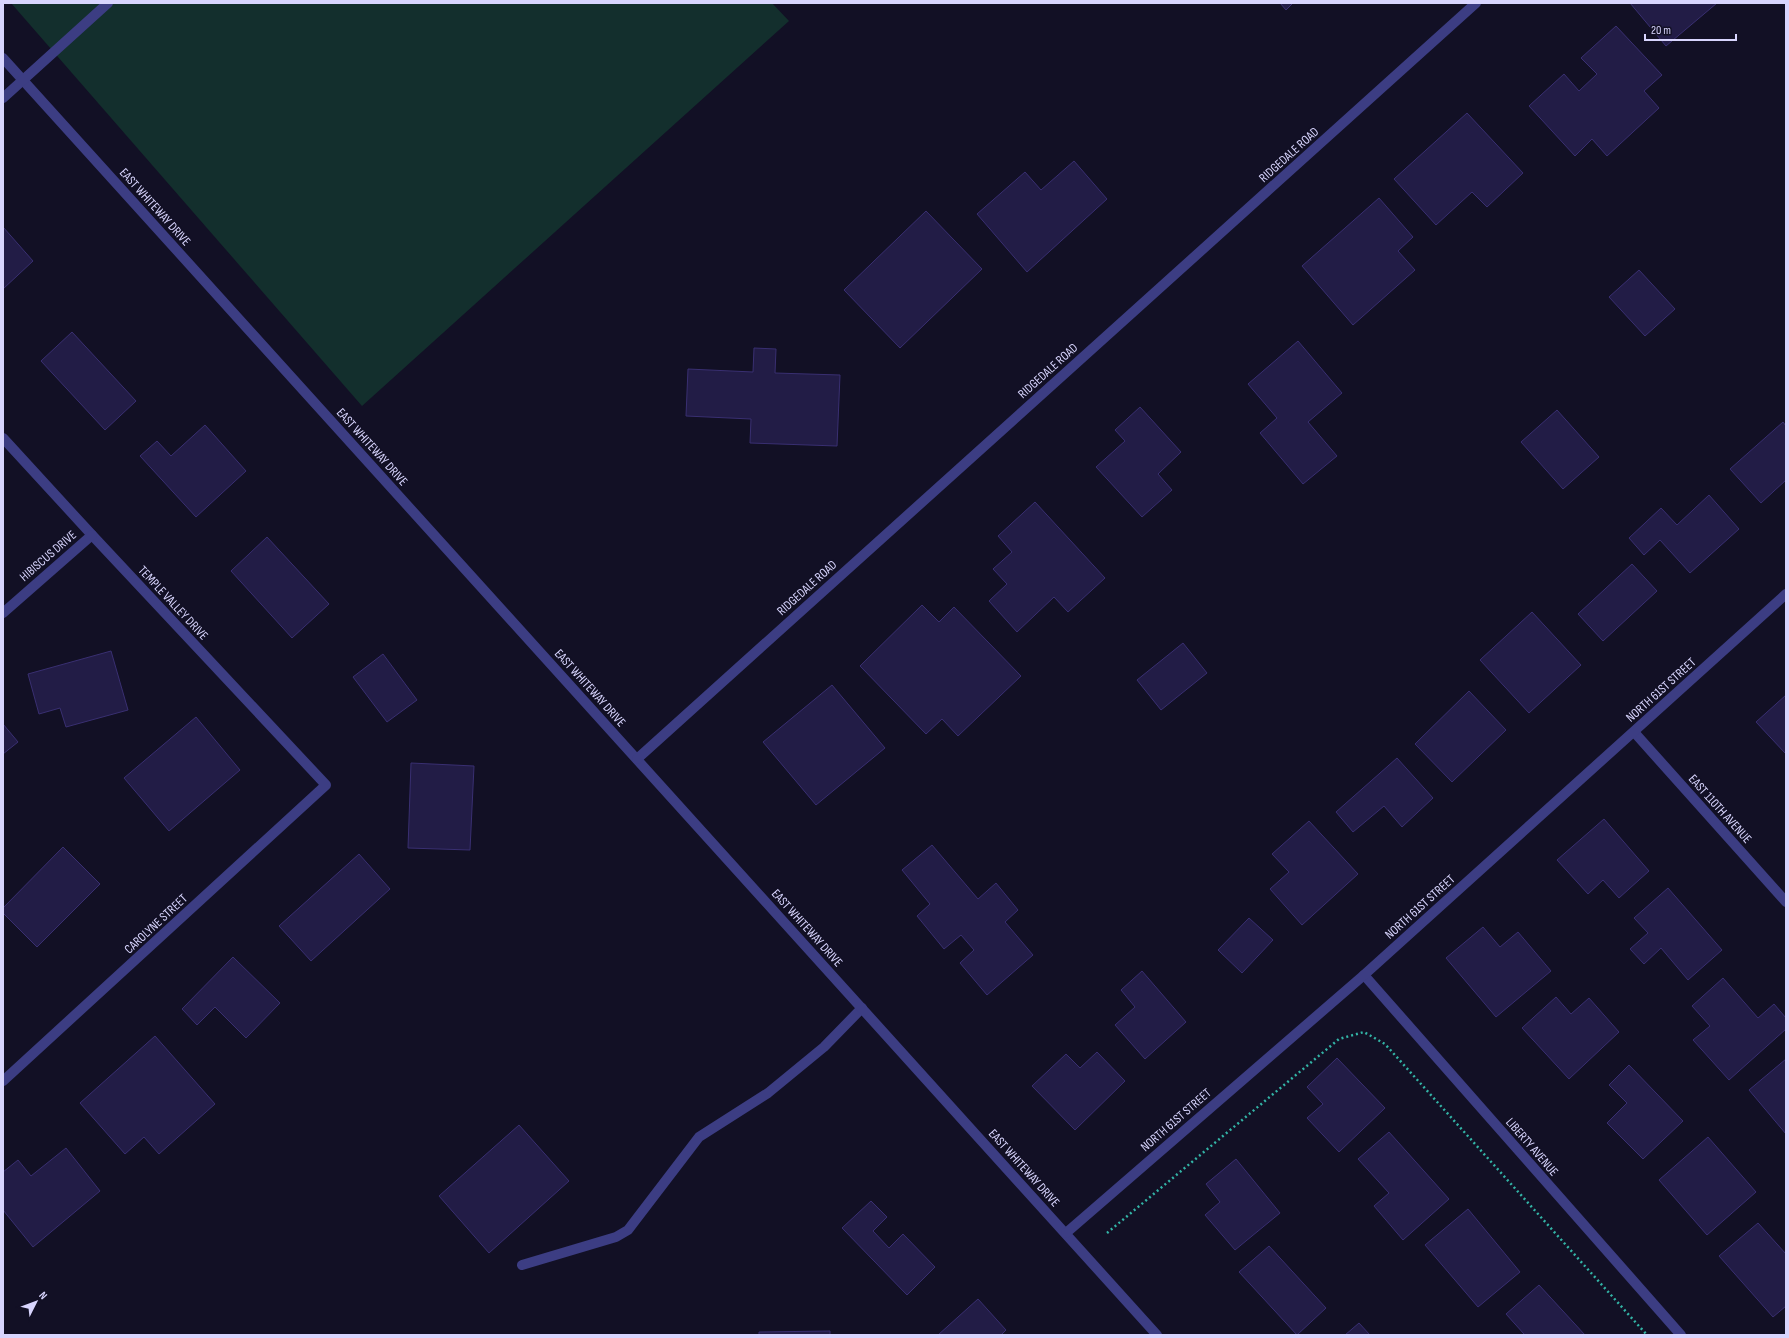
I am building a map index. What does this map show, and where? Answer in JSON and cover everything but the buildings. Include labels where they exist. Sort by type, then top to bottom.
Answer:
[{"type":"street","points":[[3,98],[108,3]]},
{"type":"street","name":"RIDGEDALE ROAD","points":[[637,759],[1476,3]]},
{"type":"street","name":"EAST WHITEWAY DRIVE","points":[[3,58],[1157,1335]]},
{"type":"street","name":"TEMPLE VALLEY DRIVE","points":[[3,438],[326,785]]},
{"type":"street","name":"HIBISCUS DRIVE","points":[[3,612],[92,535]]},
{"type":"street","name":"NORTH 61ST STREET","points":[[1066,1233],[1364,975],[1786,594]]},
{"type":"street","name":"EAST 110TH AVENUE","points":[[1634,732],[1786,902]]},
{"type":"street","name":"CAROLYNE STREET","points":[[3,1081],[326,785]]},
{"type":"street","name":"LIBERTY AVENUE","points":[[1364,975],[1682,1335]]},
{"type":"street","points":[[522,1265],[616,1237],[628,1230],[699,1136],[768,1093],[824,1047],[862,1008]]},
{"type":"path","points":[[1107,1234],[1339,1039],[1364,1032],[1385,1044],[1647,1335]]},
{"type":"green space","points":[[11,3],[772,3],[789,21],[362,406]]}]
